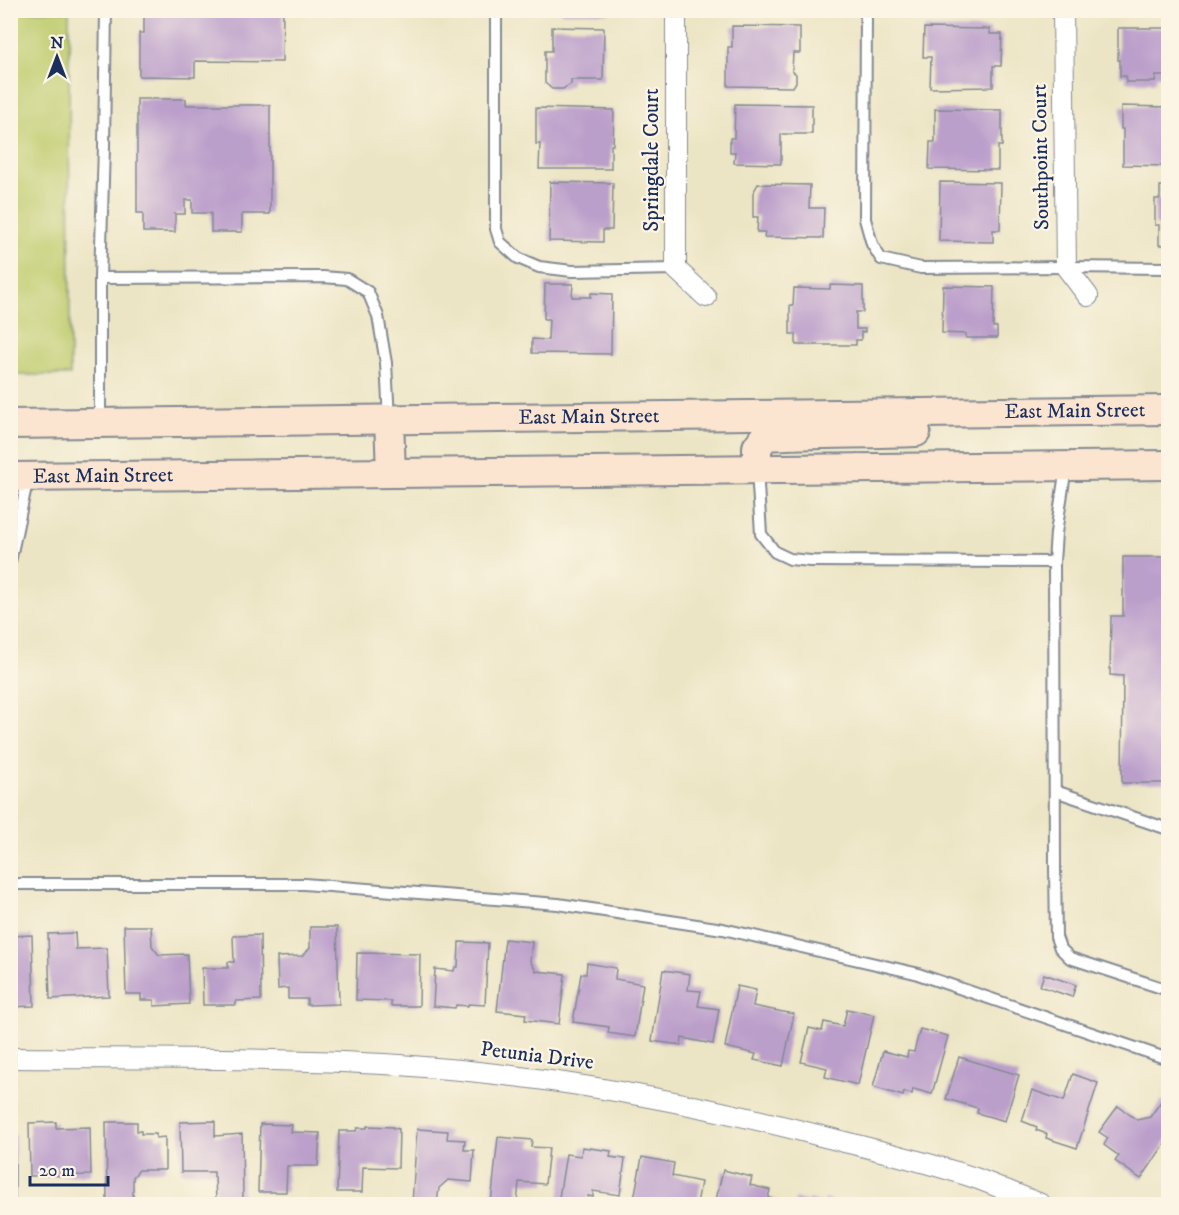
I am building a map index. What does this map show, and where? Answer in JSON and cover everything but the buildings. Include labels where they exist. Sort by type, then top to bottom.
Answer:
[{"type":"main road","name":"East Main Street","points":[[10,424],[1168,410]]},
{"type":"main road","points":[[757,470],[757,447],[766,436],[930,431],[1006,423],[1063,411]]},
{"type":"main road","points":[[389,419],[391,473]]},
{"type":"main road","name":"East Main Street","points":[[19,476],[1168,465]]},
{"type":"street","name":"Springdale Court","points":[[676,10],[676,269]]},
{"type":"street","name":"Southpoint Court","points":[[1063,10],[1066,267]]},
{"type":"street","points":[[1066,267],[1088,296]]},
{"type":"street","points":[[676,269],[706,297]]},
{"type":"street","name":"Petunia Drive","points":[[10,1058],[277,1060],[401,1065],[485,1073],[628,1092],[758,1120],[902,1156],[978,1179],[1041,1204]]},
{"type":"lane","points":[[100,422],[100,278],[106,10]]},
{"type":"lane","points":[[496,10],[496,229],[500,242],[518,258],[539,267],[573,271],[676,269]]},
{"type":"lane","points":[[866,10],[865,219],[872,244],[881,259],[921,268],[1168,268]]},
{"type":"lane","points":[[100,278],[323,277],[346,279],[368,292],[378,316],[386,363],[389,419]]},
{"type":"lane","points":[[1066,466],[1054,562],[1056,937],[1060,948],[1070,958],[1168,990]]},
{"type":"lane","points":[[757,470],[761,534],[775,552],[790,559],[1054,562]]},
{"type":"lane","points":[[10,562],[19,476]]},
{"type":"lane","points":[[1055,791],[1168,829]]},
{"type":"lane","points":[[10,884],[304,884],[558,904],[723,929],[915,973],[1168,1059]]},
{"type":"green space","points":[[10,11],[69,11],[70,375],[11,375]]}]
